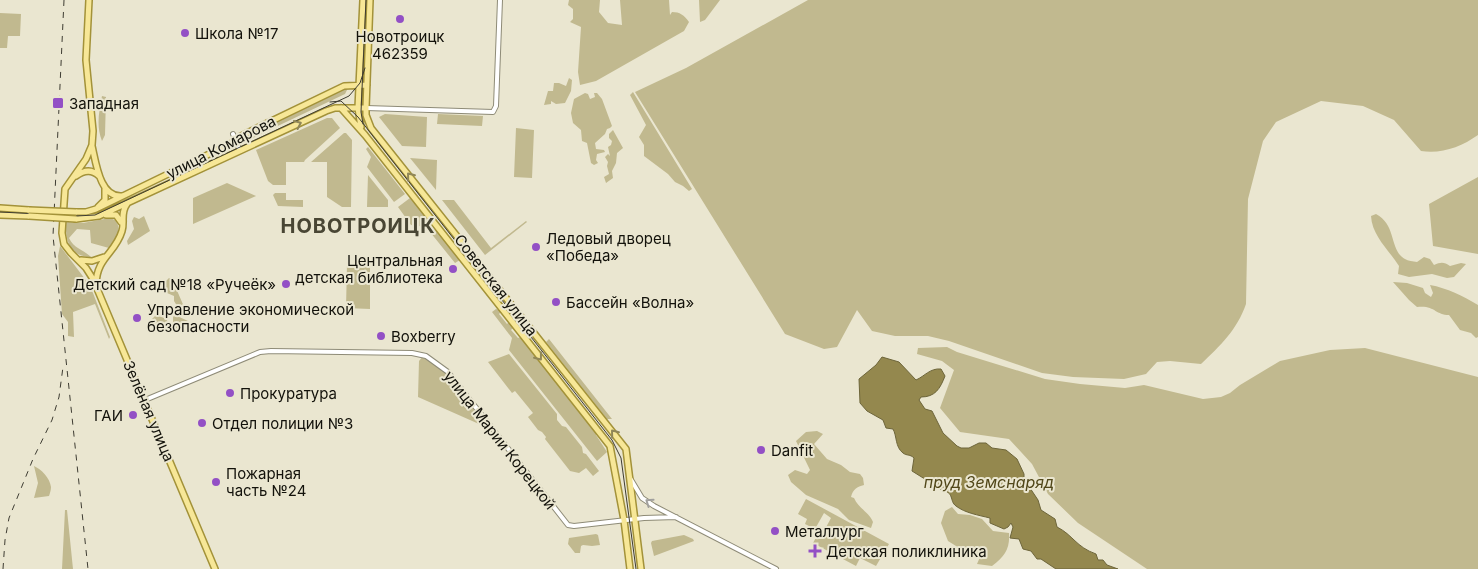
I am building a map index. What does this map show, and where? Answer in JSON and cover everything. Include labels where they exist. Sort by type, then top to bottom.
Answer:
[{"type":"main road","points":[[89,0],[86,60],[92,145],[105,187],[112,195],[125,196]]},
{"type":"main road","name":"Советская улица","points":[[363,0],[358,108],[360,124],[364,135]]},
{"type":"main road","name":"Советская улица","points":[[370,0],[366,108],[368,122],[622,443],[628,455],[640,569]]},
{"type":"main road","name":"улица Комарова","points":[[0,208],[76,212],[96,209],[344,86],[367,85]]},
{"type":"main road","name":"улица Комарова","points":[[0,215],[76,219],[99,216],[335,108],[341,108]]},
{"type":"main road","points":[[341,108],[366,108]]},
{"type":"main road","name":"Советская улица","points":[[341,108],[610,446],[624,520],[630,569]]},
{"type":"main road","points":[[68,183],[86,159],[92,145]]},
{"type":"main road","points":[[68,183],[77,174],[85,171],[96,173],[101,178]]},
{"type":"main road","name":"Зелёная улица","points":[[68,183],[64,194],[62,233],[64,244],[88,270],[96,286],[215,569]]},
{"type":"main road","points":[[96,209],[105,200],[105,187]]},
{"type":"main road","points":[[96,286],[97,271],[105,256],[118,240],[122,230],[123,210],[127,204]]},
{"type":"main road","points":[[99,216],[116,215],[120,219],[122,230]]},
{"type":"main road","points":[[76,258],[88,262],[105,256]]},
{"type":"street","points":[[366,108],[490,113],[494,111],[496,106],[500,0]]},
{"type":"street","points":[[233,134],[240,151]]},
{"type":"street","name":"улица Марии Корецкой","points":[[145,400],[260,352],[304,351],[420,354],[439,364],[448,372],[568,525],[574,526],[624,520]]},
{"type":"street","points":[[630,478],[642,498],[776,569]]},
{"type":"street","points":[[624,520],[676,517]]},
{"type":"shaded area","points":[[569,0],[600,0],[599,12],[608,23],[622,25],[620,0],[669,0],[670,15],[672,12],[680,13],[689,22],[684,31],[596,81],[580,85],[578,72],[581,27],[570,22],[573,19],[573,9],[568,5]]},
{"type":"shaded area","points":[[699,0],[720,0],[705,20],[700,22]]},
{"type":"shaded area","points":[[808,0],[1478,0],[1478,135],[1451,149],[1429,152],[1421,151],[1394,120],[1363,106],[1321,101],[1276,122],[1263,141],[1248,199],[1246,304],[1233,330],[1201,364],[1170,361],[1157,362],[1146,374],[1124,379],[1073,377],[1042,373],[949,341],[928,336],[895,336],[872,331],[857,310],[837,347],[824,349],[785,334],[635,92],[686,68]]},
{"type":"shaded area","points":[[0,13],[21,14],[20,36],[8,36],[7,48],[0,48]]},
{"type":"shaded area","points":[[569,78],[572,80],[571,91],[565,103],[556,104],[551,101],[551,104],[544,105],[548,91],[553,91],[554,83],[566,86]]},
{"type":"shaded area","points":[[345,87],[347,90],[345,94],[240,144],[242,136]]},
{"type":"shaded area","points":[[633,92],[692,189],[689,191],[644,156],[644,145],[639,137],[646,125],[630,95]]},
{"type":"shaded area","points":[[585,93],[588,94],[590,99],[595,97],[594,93],[597,93],[602,99],[612,126],[595,143],[596,149],[604,150],[605,152],[597,154],[596,160],[598,163],[594,165],[591,163],[587,143],[582,141],[581,130],[573,123],[571,113],[574,99]]},
{"type":"shaded area","points":[[102,96],[106,97],[105,135],[102,141],[99,113]]},
{"type":"shaded area","points":[[385,114],[427,117],[426,147],[402,146],[379,117]]},
{"type":"shaded area","points":[[438,114],[483,116],[482,126],[437,124]]},
{"type":"shaded area","points":[[327,118],[332,118],[340,128],[304,162],[286,162],[286,185],[273,185],[268,181],[256,150]]},
{"type":"shaded area","points":[[516,128],[534,130],[532,178],[514,177]]},
{"type":"shaded area","points":[[613,130],[623,148],[617,153],[616,163],[612,171],[613,178],[606,183],[604,177],[609,174],[608,162],[605,157],[608,154],[610,156],[608,147],[612,141],[609,138],[609,134]]},
{"type":"shaded area","points":[[344,133],[352,140],[351,207],[342,207],[327,197],[327,162],[311,162]]},
{"type":"shaded area","points":[[368,147],[405,194],[394,202],[367,167],[371,157],[366,149]]},
{"type":"shaded area","points":[[410,158],[437,160],[436,190]]},
{"type":"shaded area","points":[[368,175],[388,200],[388,207],[367,207]]},
{"type":"shaded area","points":[[1478,177],[1478,254],[1433,246],[1429,204]]},
{"type":"shaded area","points":[[227,183],[256,196],[193,224],[193,198]]},
{"type":"shaded area","points":[[275,193],[286,193],[286,200],[303,200],[303,207],[278,206],[273,195]]},
{"type":"shaded area","points":[[410,198],[460,260],[455,263],[426,227],[411,225],[398,207]]},
{"type":"shaded area","points":[[442,200],[454,200],[491,248],[527,222],[485,255]]},
{"type":"shaded area","points":[[1376,214],[1387,224],[1397,250],[1405,259],[1417,262],[1424,257],[1430,259],[1434,265],[1439,263],[1450,266],[1461,263],[1466,264],[1454,277],[1447,278],[1432,274],[1409,277],[1398,274],[1399,266],[1374,230],[1371,216]]},
{"type":"shaded area","points":[[144,216],[150,231],[128,245],[127,241],[134,229],[132,221],[134,217],[139,219]]},
{"type":"shaded area","points":[[110,218],[117,223],[118,231],[116,238],[109,248],[91,243],[90,230],[77,229],[69,238],[76,247],[91,257],[83,256],[73,250],[66,234],[66,222],[83,223]]},
{"type":"shaded area","points":[[60,246],[93,293],[110,337],[109,339],[95,304],[73,312],[74,337],[68,336],[68,322],[62,314],[58,256]]},
{"type":"shaded area","points":[[347,264],[370,265],[370,309],[346,308]]},
{"type":"shaded area","points":[[169,278],[172,279],[185,309],[184,311],[181,308],[179,309],[174,301],[174,296],[167,293],[165,288],[162,287],[161,284]]},
{"type":"shaded area","points":[[1393,282],[1407,283],[1423,288],[1425,293],[1431,297],[1433,293],[1430,285],[1436,286],[1467,298],[1478,305],[1478,337],[1476,338],[1471,333],[1460,330],[1449,315],[1444,315],[1428,307],[1417,307]]},
{"type":"shaded area","points":[[496,309],[501,312],[499,314],[513,328],[511,330],[518,338],[521,337],[597,433],[596,435],[607,452],[597,461],[509,350],[512,338],[492,312]]},
{"type":"shaded area","points":[[156,315],[164,318],[171,324],[175,315],[188,321],[189,325],[185,329],[180,327],[172,330],[164,326],[155,328],[151,320]]},
{"type":"shaded area","points":[[549,339],[612,419],[607,419],[546,342]]},
{"type":"shaded area","points":[[947,347],[957,352],[1045,379],[1125,388],[1144,385],[1203,399],[1221,397],[1230,393],[1280,361],[1330,350],[1365,348],[1478,377],[1478,569],[1147,569],[1078,523],[1048,494],[1032,464],[1009,439],[960,432],[940,408],[954,370],[942,361],[917,354],[918,348]]},
{"type":"shaded area","points":[[509,354],[557,414],[557,420],[562,426],[566,427],[582,447],[583,453],[586,454],[599,471],[593,476],[586,468],[579,473],[570,471],[545,439],[546,437],[528,417],[533,413],[515,391],[512,393],[488,362]]},
{"type":"shaded area","points":[[423,356],[447,372],[478,412],[475,414],[481,422],[479,424],[418,397],[419,361]]},
{"type":"shaded area","points":[[817,431],[823,434],[814,444],[827,459],[841,465],[850,472],[860,474],[863,478],[864,485],[856,489],[851,497],[854,498],[873,522],[871,528],[849,520],[838,509],[806,495],[791,482],[788,475],[795,470],[807,474],[810,470],[796,441],[806,432]]},
{"type":"shaded area","points":[[34,466],[49,480],[51,487],[49,496],[34,498],[38,483]]},
{"type":"shaded area","points":[[806,499],[889,544],[876,566],[860,558],[856,566],[813,543],[819,532],[824,531],[831,518],[824,513],[815,529],[805,524],[807,519],[798,514]]},
{"type":"shaded area","points":[[952,507],[958,514],[982,519],[993,531],[1009,533],[1009,544],[1006,552],[992,566],[977,564],[980,557],[964,551],[948,541],[941,523],[945,511]]},
{"type":"shaded area","points":[[65,510],[67,510],[73,569],[62,569]]},
{"type":"shaded area","points":[[598,535],[600,545],[583,545],[581,546],[580,553],[575,553],[568,544],[569,538]]},
{"type":"shaded area","points":[[684,535],[694,541],[654,556],[652,541]]},
{"type":"water","name":"пруд Земснаряд","points":[[882,357],[899,362],[916,380],[931,371],[941,369],[945,376],[939,388],[930,396],[921,397],[919,400],[925,409],[932,411],[943,433],[961,448],[969,448],[979,443],[986,443],[992,448],[1006,450],[1017,459],[1024,474],[1024,479],[1038,500],[1041,510],[1055,519],[1057,527],[1084,548],[1096,554],[1098,560],[1103,560],[1107,565],[1118,569],[1056,569],[1041,559],[1037,559],[1031,551],[1023,549],[1019,539],[1010,538],[1013,527],[1011,523],[1004,529],[990,523],[990,518],[972,514],[960,508],[954,504],[948,493],[941,490],[934,480],[928,481],[912,471],[914,458],[900,451],[893,429],[886,428],[883,420],[867,411],[860,403],[859,379],[876,365]]},
{"type":"tram line","points":[[363,124],[361,112],[366,0]]},
{"type":"tram line","points":[[0,212],[76,216],[95,215],[349,96],[360,83],[365,68]]},
{"type":"tram line","points":[[330,102],[341,101],[358,117],[612,440],[621,458],[636,569]]},
{"type":"railway","points":[[64,0],[53,236],[88,569]]},
{"type":"railway","points":[[3,569],[9,518],[33,459],[52,420],[59,397],[63,367]]},
{"type":"place","name":"Новотроицк 462359","points":[[400,19]]},
{"type":"place","name":"Школа №17","points":[[185,33]]},
{"type":"place","name":"Западная","points":[[58,103]]},
{"type":"place","name":"Ледовый дворец «Победа»","points":[[536,247]]},
{"type":"place","name":"Центральная детская библиотека","points":[[453,269]]},
{"type":"place","name":"Детский сад №18 «Ручеёк»","points":[[286,284]]},
{"type":"place","name":"Бассейн «Волна»","points":[[556,302]]},
{"type":"place","name":"Управление экономической безопасности","points":[[137,318]]},
{"type":"place","name":"Boxberry","points":[[381,336]]},
{"type":"place","name":"Прокуратура","points":[[230,393]]},
{"type":"place","name":"ГАИ","points":[[133,415]]},
{"type":"place","name":"Отдел полиции №3","points":[[202,423]]},
{"type":"place","name":"Danfit","points":[[761,450]]},
{"type":"place","name":"Пожарная часть №24","points":[[216,482]]},
{"type":"place","name":"Металлург","points":[[775,531]]},
{"type":"place","name":"Детская поликлиника","points":[[815,551]]},
{"type":"district","name":"НОВОТРОИЦК","points":[[358,226]]}]
